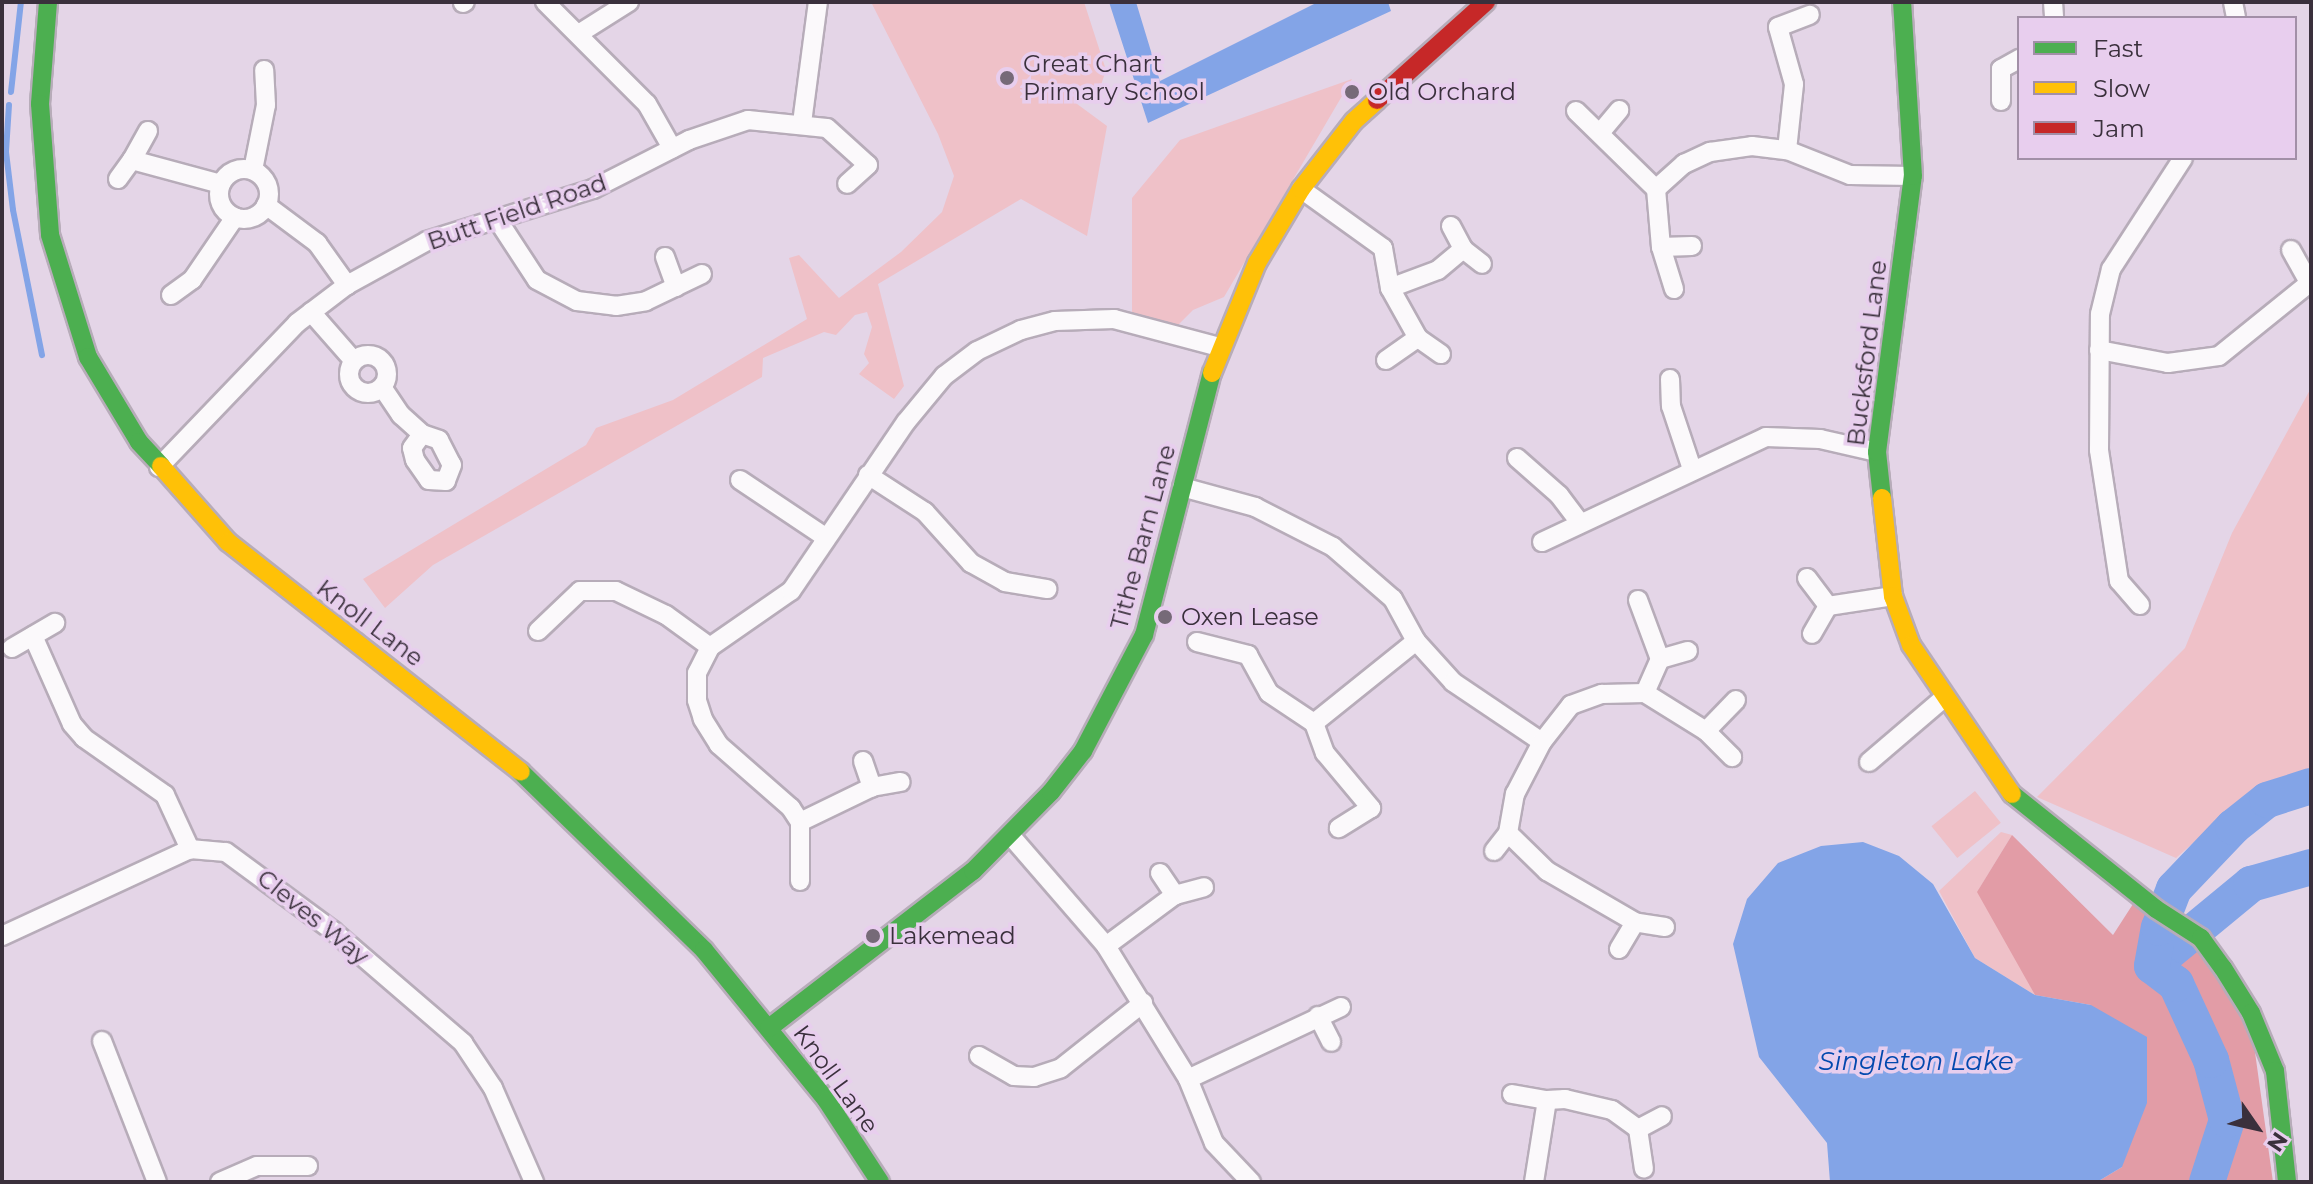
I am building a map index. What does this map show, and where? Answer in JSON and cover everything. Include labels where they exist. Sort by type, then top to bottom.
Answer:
[{"type":"street","name":"Knoll Lane","points":[[48,2],[40,104],[50,235],[88,357],[159,467],[248,559],[378,655],[547,794],[704,950],[827,1101],[880,1182]]},
{"type":"street","points":[[545,2],[580,33],[647,104],[672,148]]},
{"type":"street","points":[[580,33],[629,2]]},
{"type":"street","points":[[802,123],[818,2]]},
{"type":"street","name":"Tithe Barn Lane","points":[[769,1028],[973,871],[1010,835],[1083,751],[1144,635],[1219,347],[1257,263],[1301,189],[1354,121],[1486,2]]},
{"type":"street","name":"Bucksford Lane","points":[[1902,2],[1913,176],[1877,452],[1893,596],[1911,645],[1976,748],[2026,808],[2134,887],[2156,909],[2187,929],[2251,1013],[2275,1071],[2287,1182]]},
{"type":"street","points":[[1787,150],[1794,84],[1778,27],[1810,15]]},
{"type":"street","points":[[2001,101],[2001,69],[2017,60]]},
{"type":"street","points":[[253,170],[266,105],[264,70]]},
{"type":"street","points":[[1600,133],[1619,110]]},
{"type":"street","points":[[1576,111],[1656,189],[1661,247],[1674,289]]},
{"type":"street","name":"Butt Field Road","points":[[159,467],[311,312],[347,285],[427,241],[499,222],[593,189],[672,148],[732,122],[802,123],[827,128],[868,165],[847,184]]},
{"type":"street","points":[[118,179],[148,131]]},
{"type":"street","points":[[1656,189],[1684,164],[1710,152],[1752,146],[1787,150],[1850,175],[1913,176]]},
{"type":"street","points":[[132,160],[221,184]]},
{"type":"street","points":[[2140,605],[2119,581],[2099,450],[2100,314],[2111,269],[2182,160]]},
{"type":"street","points":[[238,169],[253,170],[266,182],[266,205],[256,216],[235,217],[223,207],[221,184],[238,169]]},
{"type":"street","points":[[1301,189],[1373,237],[1383,248],[1390,288],[1418,338],[1441,354]]},
{"type":"street","points":[[266,205],[317,243],[347,285]]},
{"type":"street","points":[[171,295],[192,280],[235,217]]},
{"type":"street","points":[[499,222],[537,280],[560,295],[616,306],[646,301],[702,274]]},
{"type":"street","points":[[1451,226],[1463,249],[1482,264]]},
{"type":"street","points":[[1661,247],[1692,246]]},
{"type":"street","points":[[1390,288],[1438,270],[1463,249]]},
{"type":"street","points":[[2099,350],[2168,363],[2219,356],[2309,286],[2291,250]]},
{"type":"street","points":[[665,257],[676,287]]},
{"type":"street","points":[[311,312],[354,361]]},
{"type":"street","points":[[800,881],[800,822],[791,808],[719,745],[703,719],[697,700],[697,673],[710,647],[791,591],[868,475],[944,376],[977,351],[1021,330],[1055,321],[1114,319],[1219,347]]},
{"type":"street","points":[[1386,360],[1418,338]]},
{"type":"street","points":[[365,355],[381,360],[387,370],[382,387],[371,393],[358,390],[350,380],[354,361],[365,355]]},
{"type":"street","points":[[1670,379],[1671,406],[1692,469]]},
{"type":"street","points":[[382,387],[422,434]]},
{"type":"street","points":[[1542,542],[1692,469],[1766,437],[1820,439],[1877,452]]},
{"type":"street","points":[[1517,458],[1559,495],[1580,523]]},
{"type":"street","points":[[868,475],[925,512],[971,563],[1005,582],[1047,589]]},
{"type":"street","points":[[740,480],[825,537]]},
{"type":"street","points":[[1182,487],[1255,507],[1320,539],[1393,599],[1416,641],[1453,682],[1542,742]]},
{"type":"street","points":[[1807,578],[1828,606]]},
{"type":"street","points":[[538,631],[580,591],[616,591],[658,610],[710,647]]},
{"type":"street","points":[[1828,606],[1893,596]]},
{"type":"street","points":[[1638,600],[1660,659],[1645,693]]},
{"type":"street","points":[[1812,634],[1828,606]]},
{"type":"street","points":[[12,648],[55,623]]},
{"type":"street","points":[[2,936],[190,849],[178,813],[165,795],[84,738],[72,724],[33,636]]},
{"type":"street","points":[[1314,723],[1416,641]]},
{"type":"street","points":[[1197,642],[1248,655],[1269,693],[1314,723],[1325,753],[1371,808],[1339,828]]},
{"type":"street","points":[[1660,659],[1688,651]]},
{"type":"street","points":[[1494,851],[1508,833],[1515,794],[1542,742],[1571,705],[1602,694],[1645,693],[1706,731],[1732,757]]},
{"type":"street","points":[[1869,762],[1945,697]]},
{"type":"street","points":[[1706,731],[1736,700]]},
{"type":"street","points":[[863,761],[872,787]]},
{"type":"street","points":[[800,822],[872,787],[901,782]]},
{"type":"street","points":[[1508,833],[1547,871],[1635,922],[1665,927]]},
{"type":"street","points":[[1010,835],[1106,946],[1188,1079],[1214,1143],[1251,1182]]},
{"type":"street","name":"Cleves Way","points":[[190,849],[226,852],[241,860],[463,1043],[493,1088],[534,1182]]},
{"type":"street","points":[[1160,873],[1175,895]]},
{"type":"street","points":[[1106,946],[1175,895],[1204,887]]},
{"type":"street","points":[[1619,949],[1635,922]]},
{"type":"street","points":[[979,1056],[1014,1076],[1034,1077],[1061,1068],[1143,1003]]},
{"type":"street","points":[[1188,1079],[1341,1007]]},
{"type":"street","points":[[1318,1016],[1331,1042]]},
{"type":"street","points":[[102,1041],[157,1182]]},
{"type":"street","points":[[1512,1094],[1588,1102],[1612,1110],[1638,1129],[1644,1169]]},
{"type":"street","points":[[105,1103],[123,1096]]},
{"type":"street","points":[[1534,1182],[1547,1100]]},
{"type":"street","points":[[1638,1129],[1662,1116]]},
{"type":"street","points":[[220,1182],[257,1166],[308,1166]]},
{"type":"shaded area","points":[[871,2],[1084,2],[1106,70],[1101,85],[1073,101],[1107,126],[1087,236],[1021,199],[878,284],[904,386],[894,399],[859,374],[869,363],[864,354],[872,327],[867,312],[855,315],[836,335],[824,332],[763,358],[762,377],[433,565],[385,608],[363,579],[586,445],[596,428],[673,400],[807,319],[789,258],[799,255],[839,298],[901,252],[942,212],[954,176],[938,134]]},
{"type":"shaded area","points":[[1352,79],[1224,297],[1193,310],[1178,325],[1132,313],[1132,198],[1180,140]]},
{"type":"shaded area","points":[[2311,388],[2311,770],[2257,787],[2176,858],[2037,797],[2185,648],[2232,533]]},
{"type":"shaded area","points":[[1975,791],[2001,823],[1957,858],[1931,826]]},
{"type":"shaded area","points":[[2001,832],[2012,835],[1979,889],[2035,995],[1975,958],[1939,891]]},
{"type":"shaded area","points":[[2012,835],[2113,935],[2133,904],[2214,962],[2254,1045],[2273,1182],[2097,1182],[2122,1167],[2091,1005],[2035,995],[1977,892]]},
{"type":"water","points":[[1109,2],[1136,2],[1160,81],[1318,2],[1388,2],[1391,11],[1148,123]]},
{"type":"water","name":"Singleton Lake","points":[[1863,842],[1899,856],[1933,884],[1975,958],[2035,995],[2091,1005],[2147,1037],[2147,1103],[2122,1167],[2097,1182],[1830,1182],[1827,1143],[1759,1057],[1733,944],[1747,899],[1778,863],[1821,846]]},
{"type":"waterway","points":[[11,92],[21,2]]},
{"type":"waterway","points":[[9,105],[6,152],[13,210],[42,355]]},
{"type":"waterway","points":[[2207,1182],[2227,1120],[2211,1060],[2176,984],[2152,966],[2159,928],[2174,889],[2233,827],[2267,800],[2311,786]]},
{"type":"waterway","points":[[2165,955],[2251,884],[2311,867]]},
{"type":"traffic: fast","points":[[48,2],[40,104],[50,235],[88,357],[139,442],[161,466]]},
{"type":"traffic: fast","points":[[1882,498],[1877,452],[1913,176],[1902,2]]},
{"type":"traffic: fast","points":[[769,1028],[973,871],[1051,792],[1083,751],[1144,635],[1212,373]]},
{"type":"traffic: fast","points":[[521,772],[704,950],[827,1101],[880,1182]]},
{"type":"traffic: fast","points":[[2012,794],[2156,909],[2201,938],[2223,968],[2251,1013],[2275,1071],[2287,1182]]},
{"type":"traffic: slow","points":[[1212,373],[1257,263],[1301,189],[1354,121],[1377,100]]},
{"type":"traffic: slow","points":[[161,466],[228,542],[521,772]]},
{"type":"traffic: slow","points":[[1882,498],[1893,596],[1911,645],[2012,794]]},
{"type":"traffic: jam","points":[[1377,100],[1486,2]]},
{"type":"place","name":"Great Chart Primary School","points":[[1007,78]]},
{"type":"place","name":"Old Orchard","points":[[1352,92]]},
{"type":"place","name":"Oxen Lease","points":[[1165,617]]},
{"type":"place","name":"Lakemead","points":[[873,936]]}]
